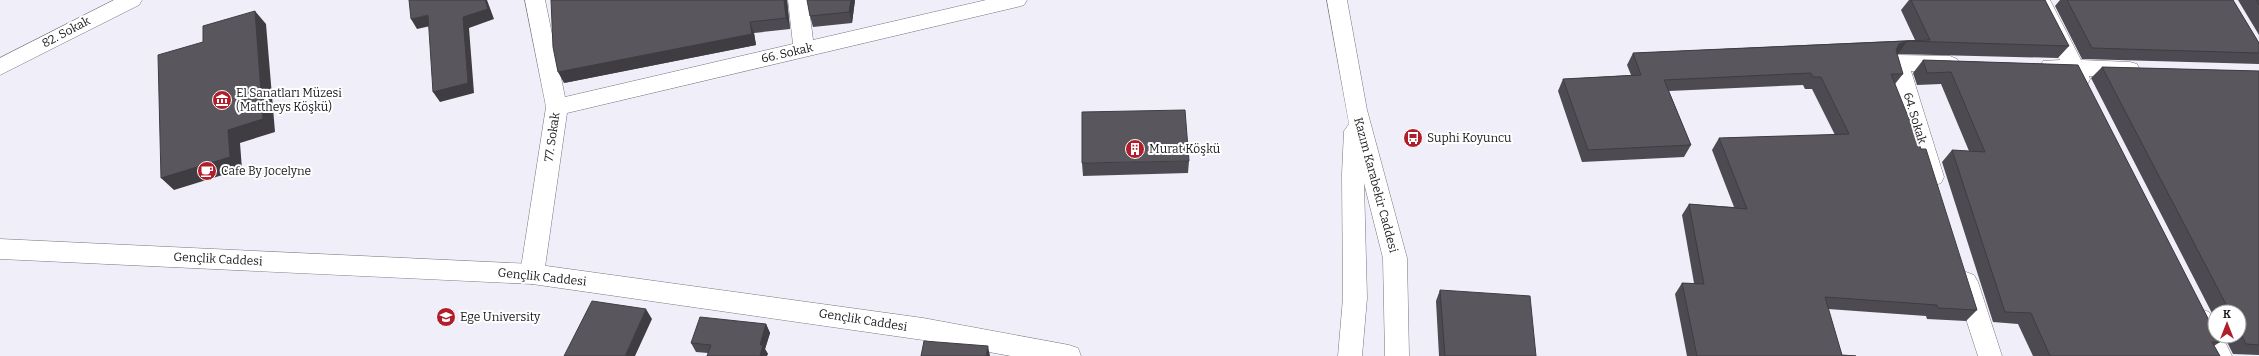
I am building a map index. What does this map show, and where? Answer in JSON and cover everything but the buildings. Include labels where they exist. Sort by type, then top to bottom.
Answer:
[{"type":"street","name":"82. Sokak","points":[[0,67],[97,16],[132,0]]},
{"type":"street","name":"77. Sokak","points":[[532,274],[557,107],[535,0]]},
{"type":"street","points":[[798,0],[804,48]]},
{"type":"street","name":"66. Sokak","points":[[557,107],[804,48],[1017,0]]},
{"type":"street","name":"Kazım Karabekir Caddesi","points":[[1337,0],[1356,110],[1394,258],[1397,356]]},
{"type":"street","points":[[2040,0],[2089,96]]},
{"type":"street","name":"64. Sokak","points":[[1940,198],[1898,63],[1967,65]]},
{"type":"street","points":[[2029,67],[2152,70]]},
{"type":"street","name":"Kazım Karabekir Caddesi","points":[[1350,356],[1355,298],[1353,174],[1356,110]]},
{"type":"street","name":"Gençlik Caddesi","points":[[3,249],[532,274],[923,329],[1069,356]]},
{"type":"street","points":[[1961,266],[1990,356]]},
{"type":"street","points":[[2192,300],[2220,356]]},
{"type":"place","name":"El Sanatları Müzesi (Mattheys Köşkü)","points":[[222,100]]},
{"type":"place","name":"Suphi Koyuncu","points":[[1413,138]]},
{"type":"place","name":"Murat Köşkü","points":[[1135,149]]},
{"type":"place","name":"Cafe By Jocelyne","points":[[207,171]]},
{"type":"place","name":"Ege University","points":[[446,317]]}]
